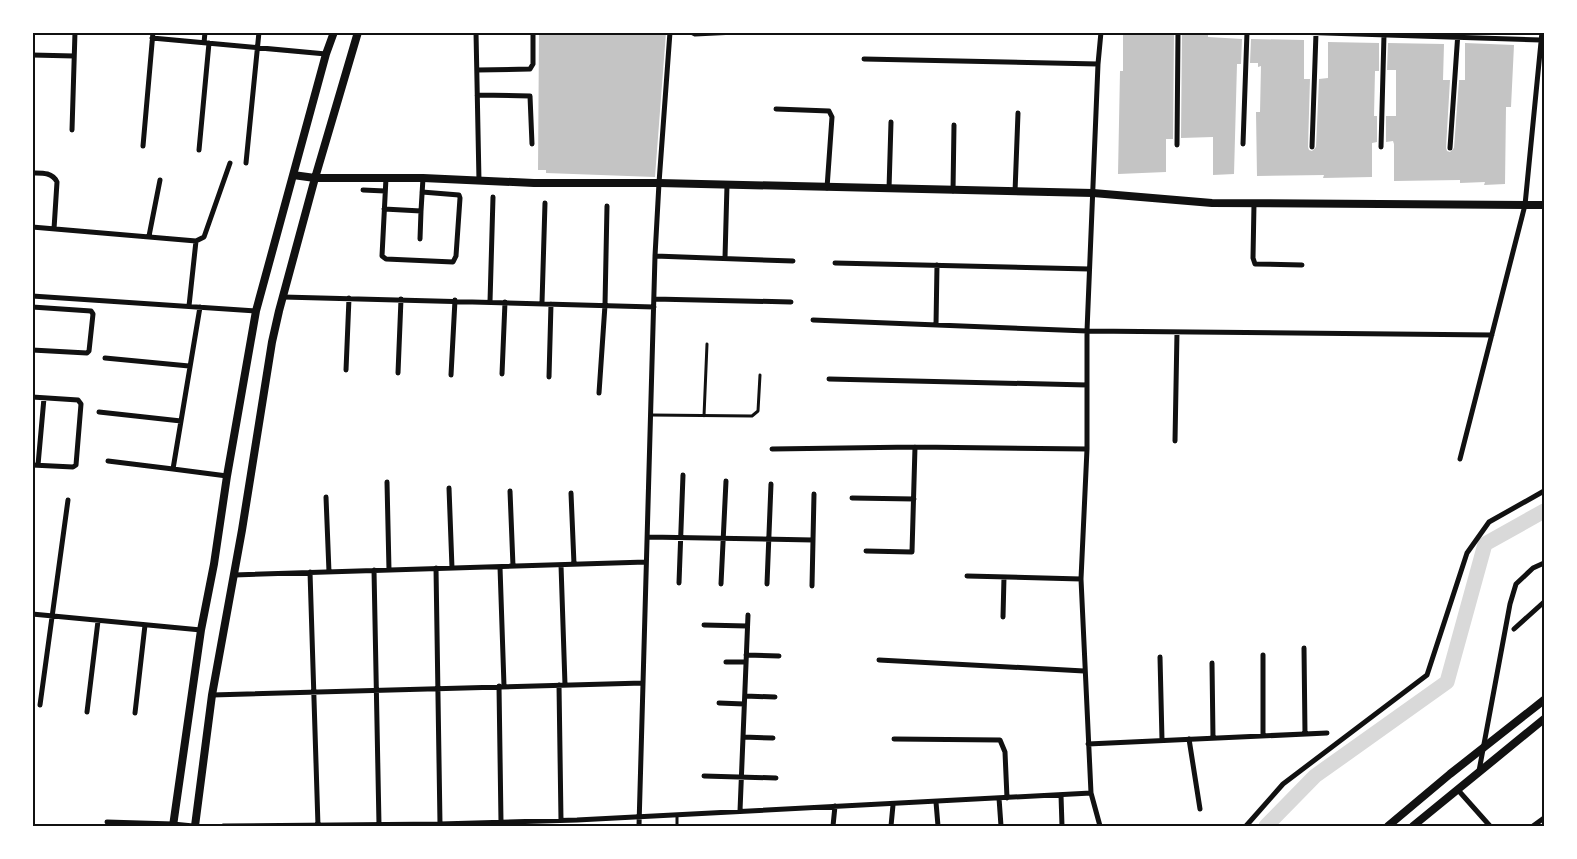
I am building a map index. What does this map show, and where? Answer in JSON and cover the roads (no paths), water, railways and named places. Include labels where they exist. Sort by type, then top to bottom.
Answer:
[{"type":"street","points":[[72,130],[75,32]]},
{"type":"street","points":[[200,150],[205,32]]},
{"type":"street","points":[[246,164],[259,32]]},
{"type":"street","points":[[173,825],[201,630],[214,564],[227,476],[256,311],[326,54],[334,32]]},
{"type":"street","points":[[107,822],[194,826],[212,695],[234,575],[272,342],[315,178],[358,32]]},
{"type":"street","points":[[476,32],[479,181]]},
{"type":"street","points":[[477,70],[530,69],[533,64],[533,32]]},
{"type":"street","points":[[639,826],[655,256],[670,32]]},
{"type":"street","points":[[691,32],[695,34],[736,32]]},
{"type":"street","points":[[1100,826],[1091,793],[1081,579],[1087,449],[1089,269],[1101,32]]},
{"type":"street","points":[[1177,145],[1178,32]]},
{"type":"street","points":[[1244,144],[1246,32]]},
{"type":"street","points":[[1295,32],[1458,35],[1541,40]]},
{"type":"street","points":[[1460,459],[1525,205],[1542,32]]},
{"type":"street","points":[[1312,147],[1316,33]]},
{"type":"street","points":[[143,146],[152,35],[206,43],[326,54]]},
{"type":"street","points":[[1381,148],[1384,35]]},
{"type":"street","points":[[1450,148],[1458,35]]},
{"type":"street","points":[[32,55],[74,56]]},
{"type":"street","points":[[864,59],[1098,64]]},
{"type":"street","points":[[477,95],[530,96],[532,144]]},
{"type":"street","points":[[776,108],[829,111],[832,117],[827,188]]},
{"type":"street","points":[[1015,193],[1018,113]]},
{"type":"street","points":[[890,189],[891,122]]},
{"type":"street","points":[[953,191],[954,125]]},
{"type":"street","points":[[32,227],[196,241],[204,238],[230,163]]},
{"type":"street","points":[[32,173],[48,174],[54,177],[56,182],[54,228]]},
{"type":"street","points":[[293,175],[315,178],[423,178],[534,183],[659,183],[1093,194],[1212,203],[1544,205]]},
{"type":"street","points":[[386,178],[381,254],[383,258],[453,262],[456,256],[459,195],[422,192]]},
{"type":"street","points":[[420,239],[423,178]]},
{"type":"street","points":[[150,236],[160,180]]},
{"type":"street","points":[[725,258],[727,185]]},
{"type":"street","points":[[363,190],[385,191]]},
{"type":"street","points":[[490,302],[493,197]]},
{"type":"street","points":[[542,303],[545,203]]},
{"type":"street","points":[[1254,204],[1252,258],[1255,264],[1302,265]]},
{"type":"street","points":[[598,393],[605,305],[607,206]]},
{"type":"street","points":[[384,209],[421,211]]},
{"type":"street","points":[[189,306],[196,241]]},
{"type":"street","points":[[655,256],[793,261]]},
{"type":"street","points":[[835,263],[1089,269]]},
{"type":"street","points":[[936,325],[937,265]]},
{"type":"street","points":[[32,296],[256,311]]},
{"type":"street","points":[[283,297],[455,300],[654,307]]},
{"type":"street","points":[[346,370],[349,298]]},
{"type":"street","points":[[398,373],[401,299]]},
{"type":"street","points":[[654,299],[791,302]]},
{"type":"street","points":[[451,375],[455,300]]},
{"type":"street","points":[[502,374],[505,302]]},
{"type":"street","points":[[549,377],[551,304]]},
{"type":"street","points":[[32,307],[91,311],[93,314],[89,351],[87,353],[32,350]]},
{"type":"street","points":[[173,469],[200,308]]},
{"type":"street","points":[[813,320],[1087,331],[1492,335]]},
{"type":"street","points":[[1175,441],[1177,332]]},
{"type":"street","points":[[105,358],[189,366]]},
{"type":"street","points":[[829,379],[1087,385]]},
{"type":"street","points":[[32,397],[78,400],[82,404],[78,463],[73,467],[35,465],[44,398]]},
{"type":"street","points":[[99,412],[181,421]]},
{"type":"street","points":[[772,449],[915,447],[1087,449]]},
{"type":"street","points":[[866,551],[912,552],[915,447]]},
{"type":"street","points":[[108,460],[227,476]]},
{"type":"street","points":[[679,583],[683,475]]},
{"type":"street","points":[[721,584],[726,481]]},
{"type":"street","points":[[387,482],[389,570]]},
{"type":"street","points":[[766,584],[771,484]]},
{"type":"street","points":[[449,488],[452,568]]},
{"type":"street","points":[[1246,826],[1283,784],[1427,675],[1466,553],[1489,522],[1544,490]]},
{"type":"street","points":[[510,491],[513,566]]},
{"type":"street","points":[[571,493],[574,564]]},
{"type":"street","points":[[812,586],[814,494]]},
{"type":"street","points":[[326,498],[329,572]]},
{"type":"street","points":[[852,498],[914,499]]},
{"type":"street","points":[[40,705],[68,500]]},
{"type":"street","points":[[648,537],[812,540]]},
{"type":"street","points":[[234,575],[646,562]]},
{"type":"street","points":[[1478,771],[1510,604],[1516,584],[1533,568],[1544,562]]},
{"type":"street","points":[[561,565],[561,820]]},
{"type":"street","points":[[500,567],[502,822]]},
{"type":"street","points":[[436,568],[440,824]]},
{"type":"street","points":[[374,570],[379,825]]},
{"type":"street","points":[[310,572],[318,826]]},
{"type":"street","points":[[966,576],[1081,579]]},
{"type":"street","points":[[1003,617],[1004,578]]},
{"type":"street","points":[[1514,629],[1544,602]]},
{"type":"street","points":[[32,614],[201,630]]},
{"type":"street","points":[[740,811],[748,615]]},
{"type":"street","points":[[87,712],[98,621]]},
{"type":"street","points":[[135,713],[145,625]]},
{"type":"street","points":[[704,625],[747,626]]},
{"type":"street","points":[[1304,648],[1305,734]]},
{"type":"street","points":[[746,655],[779,656]]},
{"type":"street","points":[[1262,736],[1263,655]]},
{"type":"street","points":[[1160,657],[1162,740]]},
{"type":"street","points":[[879,660],[1084,671]]},
{"type":"street","points":[[726,662],[746,662]]},
{"type":"street","points":[[1212,663],[1213,738]]},
{"type":"street","points":[[212,695],[643,683]]},
{"type":"street","points":[[745,696],[775,697]]},
{"type":"street","points":[[1388,826],[1544,700]]},
{"type":"street","points":[[719,704],[744,704]]},
{"type":"street","points":[[1413,826],[1544,719]]},
{"type":"street","points":[[1088,744],[1327,733]]},
{"type":"street","points":[[743,737],[773,738]]},
{"type":"street","points":[[894,739],[1000,740],[1005,752],[1007,798]]},
{"type":"street","points":[[1189,739],[1200,809]]},
{"type":"street","points":[[704,776],[776,778]]},
{"type":"street","points":[[1458,790],[1490,826]]},
{"type":"street","points":[[223,826],[502,822],[516,824],[561,820],[835,806],[893,805],[1091,793]]},
{"type":"street","points":[[1060,795],[1062,826]]},
{"type":"street","points":[[999,798],[1001,826]]},
{"type":"street","points":[[936,802],[938,826]]},
{"type":"street","points":[[891,826],[893,805]]},
{"type":"street","points":[[833,826],[835,806]]},
{"type":"street","points":[[1533,826],[1544,818]]},
{"type":"lane","points":[[704,416],[708,344]]},
{"type":"lane","points":[[651,415],[752,416],[758,412],[760,375]]},
{"type":"lane","points":[[677,815],[677,826]]},
{"type":"lane","points":[[577,820],[577,826]]},
{"type":"waterway","points":[[1266,826],[1315,776],[1447,682],[1485,544],[1544,511]]}]
